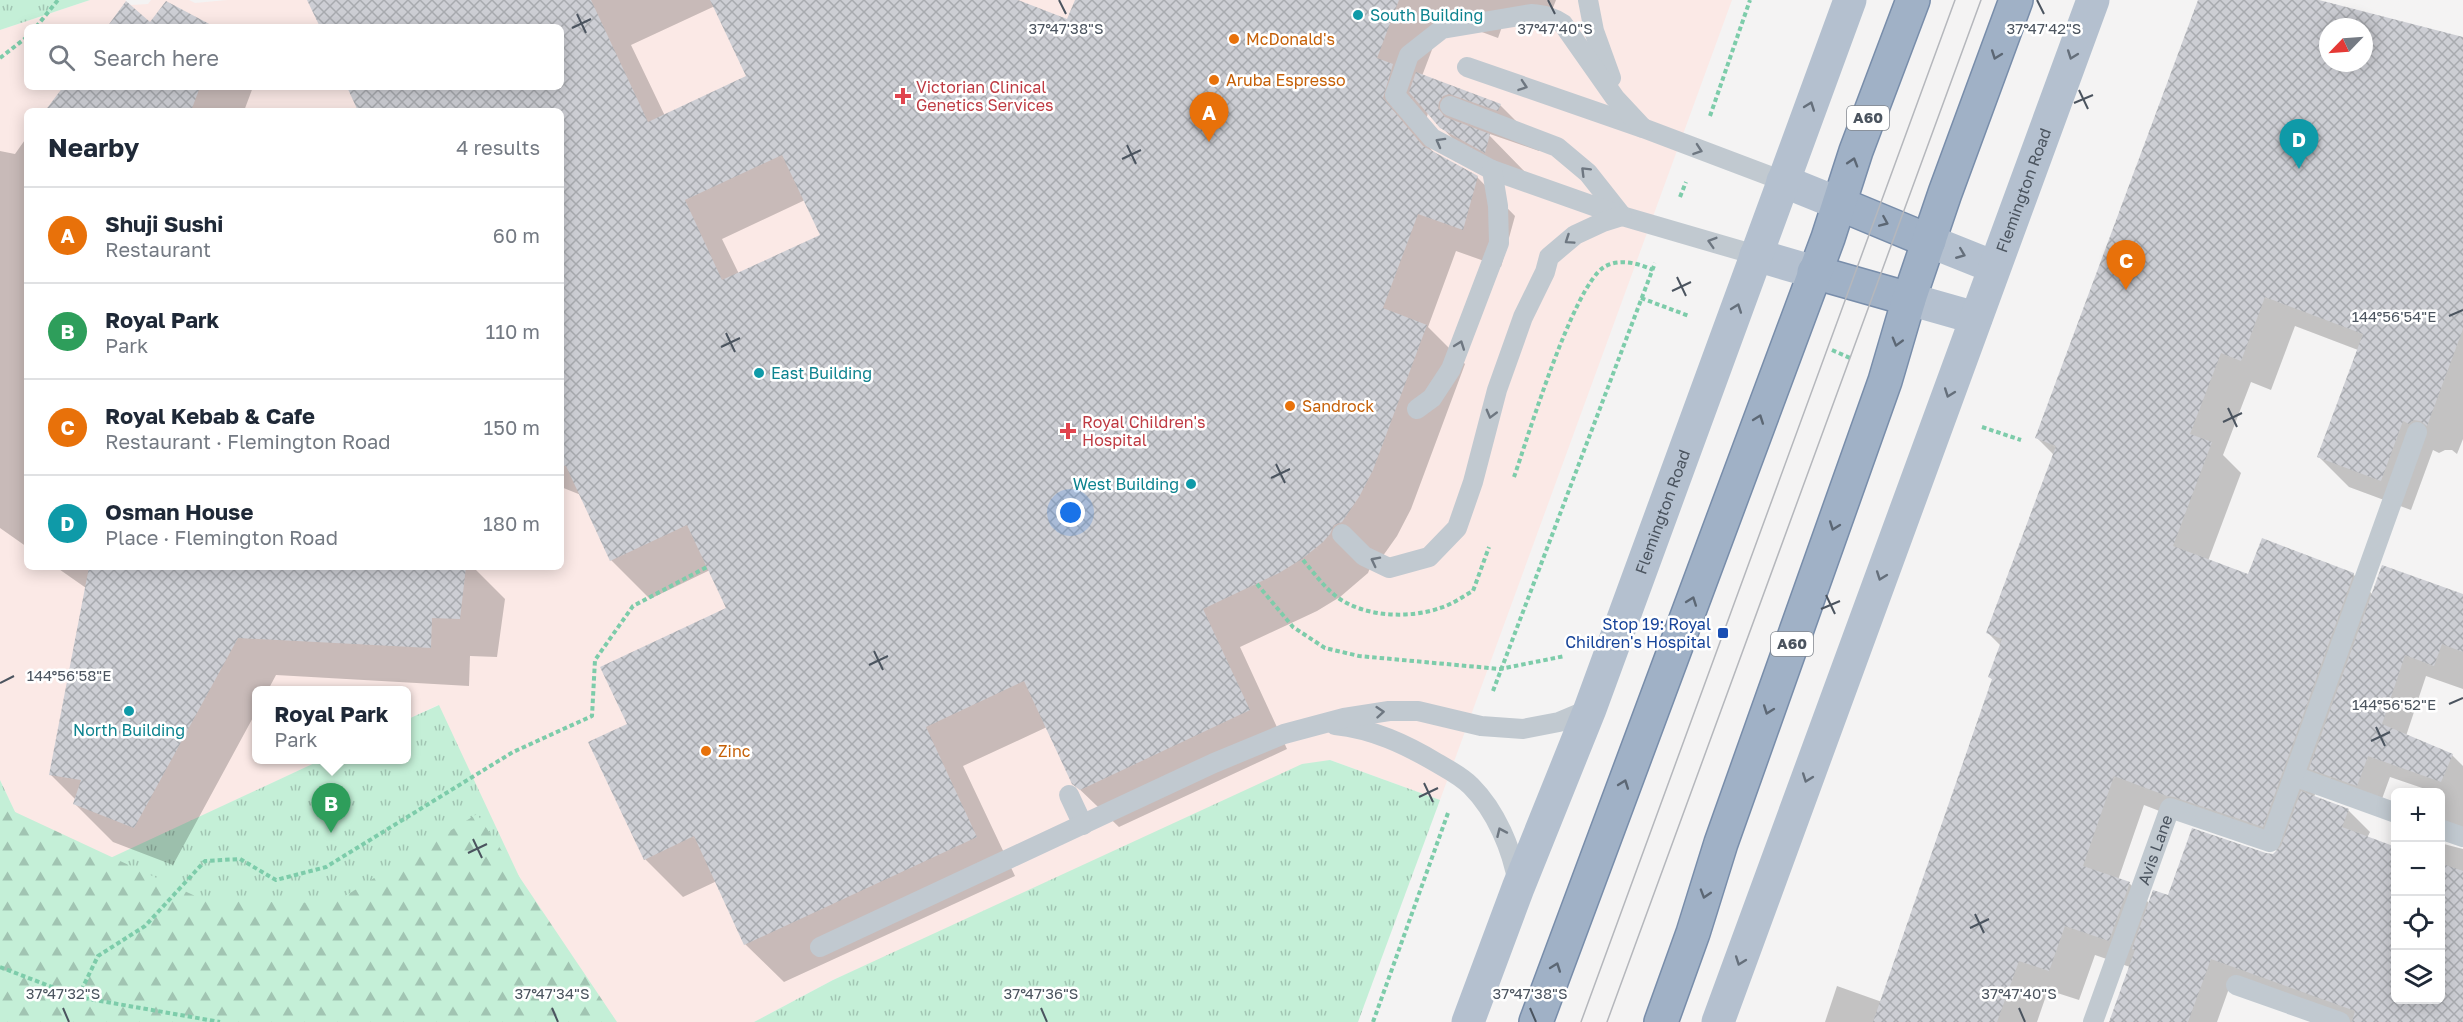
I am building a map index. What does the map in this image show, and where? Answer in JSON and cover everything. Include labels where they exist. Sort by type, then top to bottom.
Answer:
[{"type":"highway","name":"A60","points":[[1536,1022],[1840,204],[1856,151],[1913,0]]},
{"type":"highway","name":"A60","points":[[1661,1022],[1693,933],[1721,843],[1888,372],[1929,241],[2016,0]]},
{"type":"highway","points":[[1840,204],[1929,241]]},
{"type":"highway","points":[[1814,272],[1909,299]]},
{"type":"main road","name":"Flemington Road","points":[[1718,1022],[2092,0]]},
{"type":"main road","name":"Flemington Road","points":[[1468,1022],[1518,888],[1590,709],[1783,181],[1854,5]]},
{"type":"main road","points":[[1783,181],[1840,204]]},
{"type":"main road","points":[[1929,241],[1994,267]]},
{"type":"main road","points":[[1756,255],[1814,272]]},
{"type":"main road","points":[[1909,299],[1976,318]]},
{"type":"lane","points":[[1588,0],[1602,56],[1614,87],[1628,112]]},
{"type":"lane","points":[[1643,128],[1604,83],[1563,24],[1553,17],[1531,14],[1442,29],[1409,55],[1395,95],[1432,138],[1492,170],[1622,216],[1756,255]]},
{"type":"lane","points":[[1467,67],[1643,128],[1783,181]]},
{"type":"lane","points":[[1450,106],[1557,147],[1588,173],[1622,216]]},
{"type":"lane","points":[[1417,409],[1432,398],[1451,369],[1499,243],[1498,206],[1492,170]]},
{"type":"lane","points":[[1342,534],[1365,556],[1389,568],[1429,557],[1457,528],[1473,482],[1497,390],[1522,317],[1545,272],[1549,257],[1575,236],[1603,222],[1622,216]]},
{"type":"lane","name":"Avis Lane","points":[[2093,1022],[2170,808],[2270,842],[2417,432]]},
{"type":"lane","points":[[820,947],[1260,743],[1284,734],[1366,714],[1418,711],[1481,726],[1540,728],[1590,709]]},
{"type":"lane","points":[[1323,724],[1360,728],[1391,739],[1462,777],[1494,816],[1510,852],[1518,888]]},
{"type":"lane","points":[[2294,776],[2391,811]]},
{"type":"lane","points":[[1069,795],[1083,825]]},
{"type":"lane","points":[[2445,831],[2463,837]]},
{"type":"lane","points":[[2236,985],[2340,1022]]},
{"type":"path","points":[[38,24],[58,0]]},
{"type":"path","points":[[1491,698],[1500,669],[1699,150],[1750,0]]},
{"type":"path","points":[[0,58],[24,39]]},
{"type":"path","points":[[1641,298],[1728,330]]},
{"type":"path","points":[[1790,335],[1888,372]]},
{"type":"path","points":[[1941,413],[2021,440]]},
{"type":"path","points":[[78,997],[98,956],[145,926],[205,861],[240,859],[276,880],[326,867],[513,753],[592,716],[595,660],[633,606],[707,567]]},
{"type":"path","points":[[1257,584],[1293,627],[1325,648],[1359,656],[1500,669],[1613,646]]},
{"type":"path","points":[[1373,1022],[1450,810]]},
{"type":"path","points":[[0,967],[78,997],[220,1022]]},
{"type":"shaded area","name":"Royal Children's Hospital","points":[[90,0],[125,0],[131,5],[148,4],[151,0],[189,0],[195,3],[227,0],[1732,0],[1440,800],[1330,760],[833,980],[754,1022],[587,1022],[438,705],[411,718],[411,686],[252,686],[252,764],[312,764],[50,887],[0,780],[0,30]]},
{"type":"green space","points":[[0,0],[90,0],[0,30]]},
{"type":"green space","points":[[439,705],[587,1022],[0,1022],[0,780],[50,886],[312,764],[411,764],[411,718]]},
{"type":"green space","points":[[1330,760],[1440,800],[1358,1022],[754,1022],[833,980],[1302,764]]},
{"type":"green space","points":[[0,805],[206,901],[334,903],[477,814],[617,1022],[0,1022]]},
{"type":"building","points":[[307,0],[591,0],[648,122],[746,76],[710,0],[1018,0],[1067,19],[1075,0],[1399,0],[1377,58],[1393,64],[1383,98],[1423,146],[1478,176],[1463,230],[1418,214],[1383,308],[1427,325],[1373,470],[1359,497],[1342,522],[1334,525],[1323,542],[1302,559],[1279,573],[1203,609],[1250,710],[1080,790],[1072,784],[1024,681],[926,727],[977,837],[744,945],[694,836],[644,860],[588,742],[627,724],[600,667],[726,608],[687,525],[610,561],[564,466],[564,108],[357,108],[348,90],[564,90],[564,24],[319,24]],"holes":[[[782,155],[820,235],[722,280],[685,200]]]},
{"type":"building","points":[[2198,0],[2319,0],[2463,37],[2463,329],[2427,426],[2420,421],[2414,420],[2409,424],[2403,421],[2381,481],[2317,457],[2363,334],[2265,297],[2241,361],[2221,353],[2190,434],[2212,442],[2173,546],[2248,574],[2262,538],[2354,573],[2263,827],[2114,776],[2083,866],[2130,882],[2109,941],[2065,926],[2049,971],[2019,961],[1997,1022],[1873,1022],[1992,679],[1988,677],[2002,639],[1986,633],[2056,446],[2035,438]]},
{"type":"building","points":[[126,1],[150,22],[166,1],[209,24],[109,24]]},
{"type":"building","points":[[1416,72],[1501,104],[1498,111],[1449,94],[1443,96],[1439,102],[1438,108],[1445,117],[1490,134],[1485,153],[1440,128],[1409,92]]},
{"type":"building","points":[[61,90],[199,90],[192,108],[47,108]]},
{"type":"building","points":[[2382,565],[2463,594],[2463,652],[2442,644],[2434,666],[2405,655],[2382,724],[2453,754],[2441,782],[2368,756],[2357,786],[2309,769]]},
{"type":"building","name":"North Building","points":[[88,570],[466,570],[460,619],[432,618],[431,648],[238,638],[134,828],[73,804],[81,780],[49,775]]},
{"type":"building","points":[[2301,791],[2349,809],[2342,827],[2391,845],[2391,1004],[2445,1004],[2445,865],[2463,871],[2463,1022],[2352,1022],[2355,1011],[2211,959],[2188,1022],[2109,1022],[2135,950],[2132,949],[2153,890],[2168,895],[2192,828],[2266,853],[2273,854],[2281,846]]},
{"type":"tram line","points":[[1581,1022],[1955,0]]},
{"type":"tram line","points":[[1607,1022],[1981,0]]},
{"type":"place","name":"South Building","points":[[1358,15]]},
{"type":"place","name":"McDonald's","points":[[1234,39]]},
{"type":"place","name":"Aruba Espresso","points":[[1214,80]]},
{"type":"place","name":"Victorian Clinical Genetics Services","points":[[903,96]]},
{"type":"place","name":"Shuji Sushi","points":[[1209,142]]},
{"type":"place","name":"Osman House","points":[[2299,169]]},
{"type":"place","name":"Royal Kebab & Cafe","points":[[2126,290]]},
{"type":"place","name":"East Building","points":[[759,373]]},
{"type":"place","name":"Sandrock","points":[[1290,406]]},
{"type":"place","name":"Royal Children's Hospital","points":[[1068,431]]},
{"type":"place","name":"West Building","points":[[1191,484]]},
{"type":"place","name":"Stop 19: Royal Children's Hospital","points":[[1723,633]]},
{"type":"place","name":"North Building","points":[[129,711]]},
{"type":"place","name":"Zinc","points":[[706,751]]},
{"type":"place","name":"Royal Park","points":[[331,833]]}]
